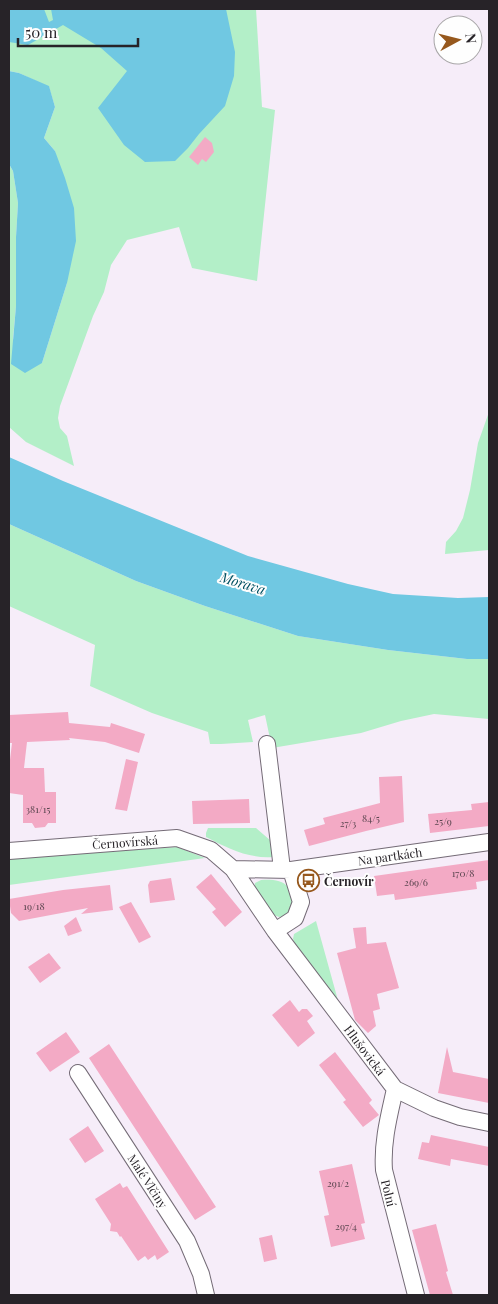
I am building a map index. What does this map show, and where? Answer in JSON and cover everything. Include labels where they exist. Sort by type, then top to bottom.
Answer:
[{"type":"street","points":[[267,744],[287,869],[302,902],[295,918],[275,931]]},
{"type":"street","name":"Černovírská","points":[[9,851],[177,838],[211,850],[233,869]]},
{"type":"street","name":"Na partkách","points":[[233,869],[287,869],[489,842]]},
{"type":"street","name":"Hlušovická","points":[[233,869],[275,931],[395,1089],[434,1108],[460,1117],[489,1123]]},
{"type":"street","name":"Malé Vlčiny","points":[[78,1073],[187,1241],[201,1274],[206,1295]]},
{"type":"street","name":"Polní","points":[[395,1089],[384,1138],[384,1170],[416,1295]]},
{"type":"green space","points":[[9,9],[256,9],[262,107],[275,110],[257,281],[192,268],[179,227],[127,240],[111,265],[104,292],[93,316],[60,406],[58,418],[60,428],[67,436],[74,466],[26,442],[9,427],[9,164],[13,171],[18,203],[16,306],[13,339],[42,363],[67,283],[55,151],[44,138],[55,107],[49,87],[19,73],[9,71]]},
{"type":"green space","points":[[489,412],[489,550],[445,554],[446,542],[456,531],[463,518],[478,443]]},
{"type":"green space","points":[[9,524],[136,581],[298,636],[388,650],[467,659],[489,659],[489,719],[434,714],[401,721],[361,733],[272,748],[265,715],[248,720],[253,742],[210,744],[208,732],[152,713],[90,686],[95,645],[9,606]]},
{"type":"green space","points":[[208,828],[256,828],[271,841],[273,857],[255,856],[230,849],[206,837]]},
{"type":"green space","points":[[177,847],[205,858],[9,885],[9,859]]},
{"type":"green space","points":[[261,880],[276,881],[288,887],[295,903],[287,916],[279,917],[271,914],[254,891],[255,883]]},
{"type":"green space","points":[[316,921],[339,1004],[296,947],[293,939],[294,934]]},
{"type":"water","points":[[9,9],[44,9],[49,22],[53,20],[51,9],[226,9],[235,52],[234,76],[225,106],[175,161],[145,162],[124,145],[98,108],[127,71],[101,48],[63,25],[28,45],[9,42]]},
{"type":"water","points":[[9,71],[19,73],[49,86],[55,107],[44,138],[55,151],[65,178],[74,208],[76,241],[67,283],[42,363],[25,373],[11,364],[16,306],[18,203],[13,171],[9,164]]},
{"type":"water","name":"Morava","points":[[9,457],[63,481],[248,556],[348,584],[393,594],[458,598],[489,597],[489,659],[467,659],[388,650],[298,636],[136,581],[9,524]]},
{"type":"building","points":[[205,137],[212,143],[214,152],[206,162],[202,159],[198,165],[189,157]]},
{"type":"building","points":[[68,712],[69,723],[110,727],[111,723],[145,734],[139,753],[105,742],[69,738],[70,740],[27,742],[24,768],[44,768],[45,792],[56,792],[56,823],[48,823],[45,827],[35,828],[32,823],[23,823],[23,795],[9,793],[12,743],[9,743],[9,715]]},
{"type":"building","points":[[126,759],[138,762],[127,811],[115,809]]},
{"type":"building","points":[[402,776],[404,822],[309,846],[304,830],[325,824],[323,818],[380,803],[379,777]]},
{"type":"building","points":[[249,799],[250,823],[193,824],[192,801]]},
{"type":"building","points":[[489,802],[489,826],[430,833],[428,814],[472,810],[471,804]]},
{"type":"building","points":[[489,860],[489,880],[476,882],[477,889],[395,900],[394,894],[377,896],[374,876]]},
{"type":"building","points":[[211,874],[242,912],[225,927],[212,912],[216,909],[196,887]]},
{"type":"building","points":[[171,878],[175,900],[150,903],[148,885],[150,881]]},
{"type":"building","points":[[110,885],[113,910],[81,914],[88,908],[19,921],[11,913],[9,899],[63,890]]},
{"type":"building","points":[[131,902],[151,937],[139,943],[119,907]]},
{"type":"building","points":[[76,917],[82,931],[68,936],[64,926]]},
{"type":"building","points":[[366,927],[367,944],[386,942],[399,988],[377,994],[380,1009],[373,1011],[376,1026],[368,1033],[355,1020],[337,953],[356,948],[353,928]]},
{"type":"building","points":[[49,953],[61,968],[40,983],[28,967]]},
{"type":"building","points":[[290,1000],[299,1012],[302,1009],[307,1009],[313,1016],[307,1021],[315,1033],[298,1047],[272,1015]]},
{"type":"building","points":[[66,1032],[80,1052],[50,1072],[36,1053]]},
{"type":"building","points":[[109,1044],[216,1207],[195,1220],[89,1058]]},
{"type":"building","points":[[447,1047],[453,1072],[489,1079],[489,1103],[438,1093]]},
{"type":"building","points":[[335,1052],[372,1100],[369,1103],[379,1115],[363,1127],[343,1102],[346,1100],[319,1065]]},
{"type":"building","points":[[88,1126],[104,1151],[85,1163],[69,1139]]},
{"type":"building","points":[[431,1135],[489,1147],[489,1166],[451,1159],[450,1166],[418,1159],[422,1142],[429,1143]]},
{"type":"building","points":[[352,1164],[365,1223],[361,1224],[365,1239],[331,1247],[324,1216],[329,1215],[319,1171]]},
{"type":"building","points":[[120,1183],[123,1188],[127,1186],[169,1252],[157,1260],[155,1255],[148,1260],[145,1256],[138,1261],[121,1236],[117,1232],[110,1231],[111,1224],[95,1199]]},
{"type":"building","points":[[436,1224],[453,1295],[430,1295],[412,1230]]},
{"type":"building","points":[[272,1235],[277,1259],[264,1262],[259,1238]]},
{"type":"place","name":"Černovír","points":[[308,881]]}]
